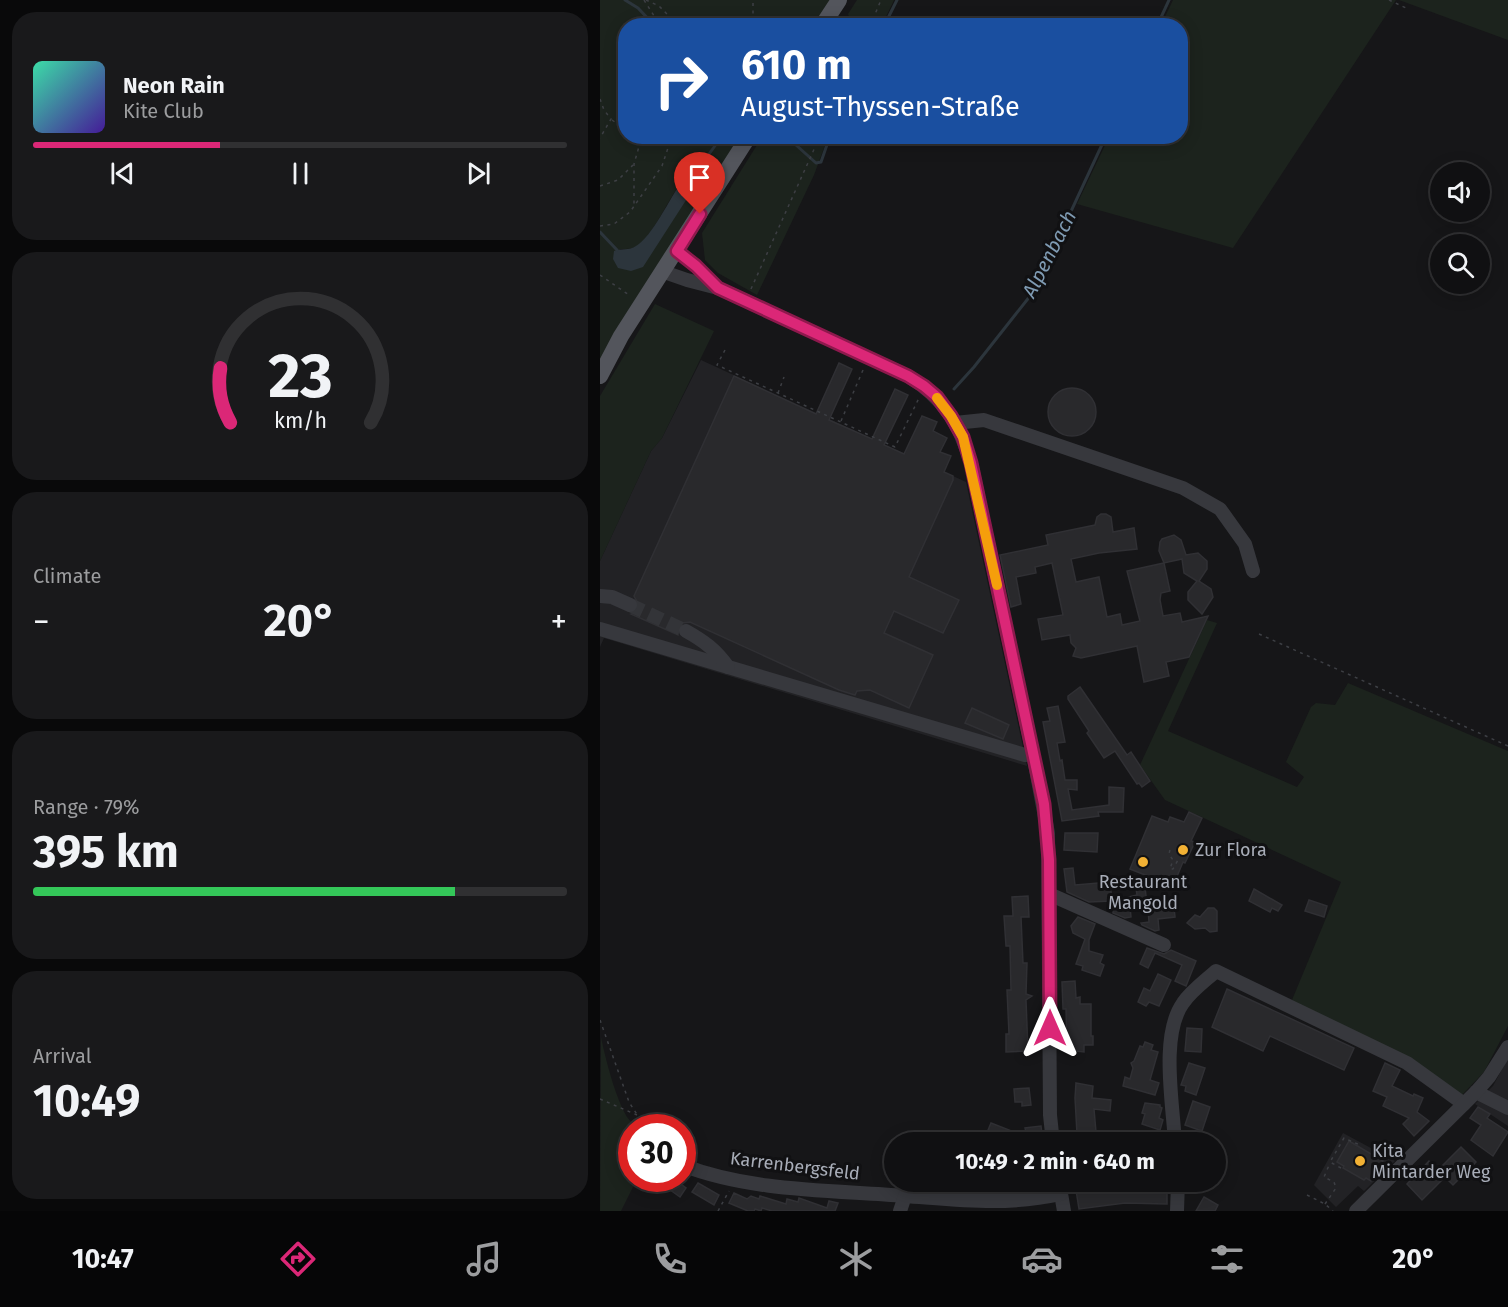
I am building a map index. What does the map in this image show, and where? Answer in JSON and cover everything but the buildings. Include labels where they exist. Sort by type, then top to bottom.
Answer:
[{"type":"main road","points":[[827,18],[839,0]]},
{"type":"main road","points":[[600,376],[621,336],[744,144]]},
{"type":"street","points":[[677,251],[718,288]]},
{"type":"street","points":[[664,272],[718,288],[908,376],[937,397],[963,437],[971,463],[1048,833],[1052,1132]]},
{"type":"street","points":[[955,423],[984,420],[1183,488],[1220,509],[1245,544],[1253,571]]},
{"type":"street","points":[[600,596],[612,597],[630,605]]},
{"type":"street","points":[[600,629],[1025,755],[1033,754]]},
{"type":"street","points":[[686,631],[707,643],[728,667]]},
{"type":"street","points":[[1049,894],[1164,945]]},
{"type":"street","points":[[1174,1132],[1169,1043],[1173,1022],[1184,1002],[1216,971],[1407,1063],[1464,1104]]},
{"type":"street","points":[[1356,1211],[1476,1092],[1489,1077],[1508,1047]]},
{"type":"street","points":[[1476,1092],[1508,1108]]},
{"type":"street","name":"Karrenbergsfeld","points":[[696,1169],[773,1186],[905,1196],[1018,1202],[1048,1192]]},
{"type":"street","points":[[1061,1192],[1064,1211]]},
{"type":"street","points":[[1177,1211],[1178,1192]]},
{"type":"street","points":[[900,1211],[905,1196]]},
{"type":"path","points":[[645,0],[655,18]]},
{"type":"path","points":[[645,0],[659,6],[671,18]]},
{"type":"path","points":[[752,18],[753,0]]},
{"type":"path","points":[[873,18],[881,0]]},
{"type":"path","points":[[1389,0],[1406,8]]},
{"type":"path","points":[[600,99],[604,110],[618,124]]},
{"type":"path","points":[[600,138],[611,119]]},
{"type":"path","points":[[634,206],[634,164],[640,144]]},
{"type":"path","points":[[600,226],[614,224],[634,206],[662,166],[669,144]]},
{"type":"path","points":[[746,301],[816,145]]},
{"type":"path","points":[[600,186],[618,180],[634,164]]},
{"type":"path","points":[[600,275],[643,304]]},
{"type":"path","points":[[725,350],[717,365],[895,447],[924,386]]},
{"type":"path","points":[[840,422],[868,358]]},
{"type":"path","points":[[778,393],[784,377]]},
{"type":"path","points":[[1259,634],[1508,746]]},
{"type":"path","points":[[1170,850],[1169,854],[1173,860],[1170,869],[1173,869],[1178,860]]},
{"type":"path","points":[[600,1020],[629,1102],[637,1114]]},
{"type":"path","points":[[600,1099],[634,1114]]},
{"type":"path","points":[[1325,1204],[1336,1188],[1334,1182],[1324,1177],[1344,1138],[1360,1145]]},
{"type":"path","points":[[1330,1162],[1341,1168]]},
{"type":"path","points":[[718,1211],[735,1179]]},
{"type":"path","points":[[1307,1195],[1334,1211]]},
{"type":"shaded area","points":[[600,0],[831,0],[819,18],[618,18],[618,144],[741,144],[600,371]],"holes":[[[682,181],[631,271],[620,249],[635,247],[645,240]]]},
{"type":"shaded area","points":[[857,0],[894,0],[885,18],[849,18],[848,14]]},
{"type":"shaded area","points":[[1173,0],[1396,0],[1233,248],[1077,204],[1106,144],[1188,144],[1188,18],[1164,18]]},
{"type":"shaded area","points":[[1399,0],[1508,0],[1508,40]]},
{"type":"shaded area","points":[[758,144],[825,144],[814,175],[757,295],[718,273],[705,260],[702,233]]},
{"type":"shaded area","points":[[682,181],[689,182],[690,194],[643,267],[631,271],[618,268],[613,259],[614,251],[633,248],[642,241]]},
{"type":"shaded area","points":[[655,304],[714,331],[662,438],[651,451],[600,561],[600,396]]},
{"type":"shaded area","points":[[701,360],[966,482],[1027,766],[604,638],[600,647],[600,561],[651,451],[662,438]]},
{"type":"shaded area","points":[[1207,620],[1217,623],[1168,731],[1297,787],[1304,777],[1286,762],[1311,707],[1316,703],[1335,705],[1348,683],[1508,751],[1508,1026],[1484,1072],[1462,1095],[1292,1000],[1341,882],[1165,800],[1140,765]]},
{"type":"shaded area","points":[[601,1037],[613,1083],[626,1114],[618,1114],[618,1192],[630,1192],[621,1211],[600,1211]]},
{"type":"shaded area","points":[[1508,1058],[1508,1126],[1475,1104],[1493,1086]]},
{"type":"shaded area","points":[[1343,1133],[1395,1161],[1364,1191],[1358,1186],[1336,1207],[1314,1185]]},
{"type":"waterway","points":[[625,0],[638,8],[647,18]]},
{"type":"waterway","points":[[888,18],[897,0]]},
{"type":"waterway","name":"Alpenbach","points":[[1161,18],[1169,0]]},
{"type":"waterway","points":[[689,182],[716,144]]},
{"type":"waterway","points":[[795,144],[816,163],[821,162],[827,144]]},
{"type":"waterway","name":"Alpenbach","points":[[954,389],[1034,291],[1102,144]]},
{"type":"waterway","points":[[600,232],[617,250]]},
{"type":"tunnel","points":[[630,605],[686,631]]},
{"type":"slow traffic","points":[[937,398],[963,437],[971,463],[997,585]]},
{"type":"place","name":"Zur Flora","points":[[1183,850]]},
{"type":"place","name":"Restaurant Mangold","points":[[1143,862]]},
{"type":"place","name":"Kita Mintarder Weg","points":[[1360,1161]]},
{"type":"route","points":[[700,214],[677,251],[718,288],[908,376],[937,397],[963,437],[971,463],[1044,804],[1049,860],[1050,1028]]}]
